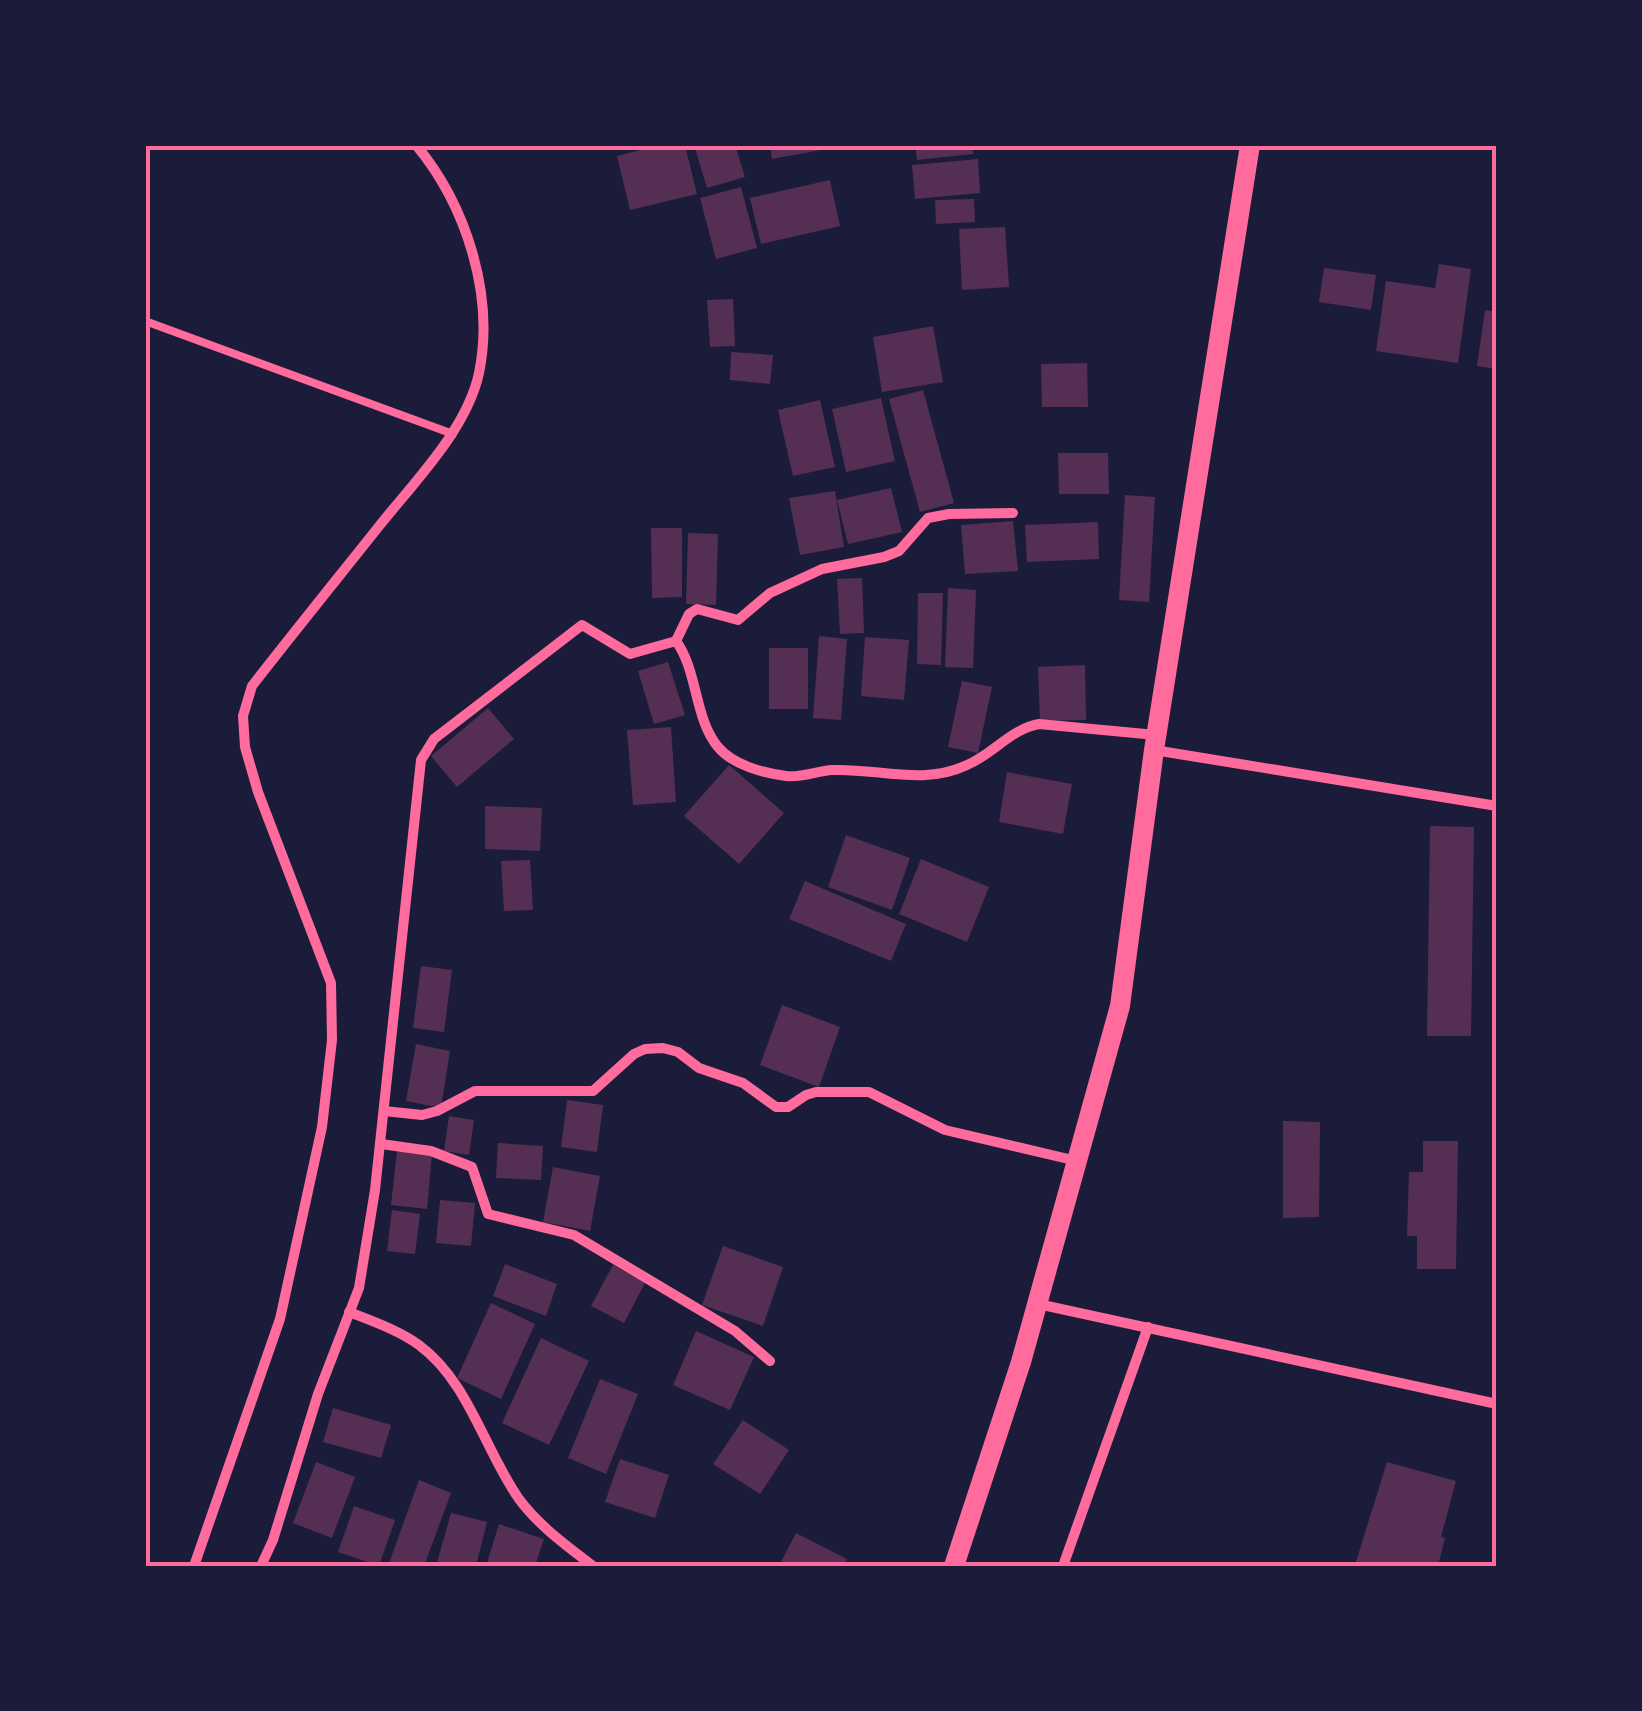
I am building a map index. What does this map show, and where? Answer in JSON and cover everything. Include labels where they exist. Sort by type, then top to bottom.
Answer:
[{"type":"main road","points":[[954,1566],[1038,1304],[1120,1006],[1155,742],[1250,145]]},
{"type":"street","points":[[194,1566],[280,1319],[322,1127],[332,1040],[331,983],[258,792],[245,747],[243,716],[252,686],[452,434],[478,376],[484,326],[476,268],[462,218],[416,145]]},
{"type":"street","points":[[261,1566],[273,1540],[366,1255],[420,760],[434,739],[577,627],[587,626],[630,654],[676,641],[690,614],[697,609],[738,620],[770,593],[822,568],[899,551],[928,518],[1013,512]]},
{"type":"street","points":[[676,641],[714,742],[728,758],[789,777],[828,770],[866,770],[919,778],[966,766],[1027,726],[1039,724],[1497,806]]},
{"type":"street","points":[[384,1111],[422,1115],[475,1092],[593,1091],[634,1054],[663,1048],[678,1052],[698,1068],[743,1083],[776,1106],[784,1108],[816,1092],[869,1092],[922,1122],[945,1130],[1077,1162]]},
{"type":"street","points":[[380,1144],[432,1151],[472,1167],[488,1214],[574,1235],[735,1331],[770,1361]]},
{"type":"street","points":[[1038,1304],[1497,1404]]},
{"type":"street","points":[[349,1312],[416,1342],[438,1361],[472,1411],[520,1500],[548,1530],[593,1566]]},
{"type":"street","points":[[1063,1566],[1148,1327]]},
{"type":"lane","points":[[145,320],[452,434]]},
{"type":"building","points":[[661,145],[685,145],[697,194],[630,210],[617,156]]},
{"type":"building","points":[[694,145],[735,145],[745,177],[707,188]]},
{"type":"building","points":[[770,145],[820,145],[821,150],[772,159]]},
{"type":"building","points":[[915,145],[972,145],[973,154],[917,160]]},
{"type":"building","points":[[978,159],[980,193],[915,199],[912,165]]},
{"type":"building","points":[[830,180],[840,226],[761,244],[750,198]]},
{"type":"building","points":[[741,187],[757,248],[716,259],[700,198]]},
{"type":"building","points":[[974,199],[975,222],[936,224],[935,200]]},
{"type":"building","points":[[1005,227],[1009,287],[962,290],[959,229]]},
{"type":"building","points":[[1439,264],[1471,269],[1458,363],[1376,351],[1386,281],[1435,288]]},
{"type":"building","points":[[1324,268],[1376,275],[1371,310],[1319,302]]},
{"type":"building","points":[[733,299],[735,346],[710,347],[707,300]]},
{"type":"building","points":[[1485,310],[1497,312],[1497,369],[1477,366]]},
{"type":"building","points":[[933,326],[943,382],[882,392],[873,337]]},
{"type":"building","points":[[731,352],[773,355],[770,384],[730,380]]},
{"type":"building","points":[[1087,363],[1088,407],[1042,407],[1041,364]]},
{"type":"building","points":[[923,390],[954,503],[920,512],[889,399]]},
{"type":"building","points":[[881,398],[895,461],[846,472],[832,409]]},
{"type":"building","points":[[820,400],[835,467],[793,476],[778,410]]},
{"type":"building","points":[[1058,453],[1108,453],[1109,494],[1059,494]]},
{"type":"building","points":[[891,488],[902,532],[848,544],[837,500]]},
{"type":"building","points":[[835,491],[844,547],[800,555],[789,498]]},
{"type":"building","points":[[1125,495],[1155,497],[1149,602],[1119,600]]},
{"type":"building","points":[[1013,521],[1018,571],[965,574],[961,525]]},
{"type":"building","points":[[1098,522],[1099,559],[1027,562],[1025,525]]},
{"type":"building","points":[[651,528],[682,528],[682,597],[652,598]]},
{"type":"building","points":[[688,533],[718,534],[716,605],[686,604]]},
{"type":"building","points":[[862,578],[864,633],[840,634],[837,579]]},
{"type":"building","points":[[948,588],[976,590],[973,668],[945,667]]},
{"type":"building","points":[[918,593],[943,593],[941,665],[917,664]]},
{"type":"building","points":[[819,636],[847,639],[841,720],[813,718]]},
{"type":"building","points":[[865,637],[909,640],[904,700],[861,696]]},
{"type":"building","points":[[769,648],[808,648],[808,709],[769,709]]},
{"type":"building","points":[[668,662],[685,715],[654,724],[638,671]]},
{"type":"building","points":[[1085,665],[1086,720],[1040,721],[1038,667]]},
{"type":"building","points":[[962,681],[992,687],[978,753],[948,747]]},
{"type":"building","points":[[488,708],[514,739],[457,787],[431,756]]},
{"type":"building","points":[[671,727],[676,802],[633,805],[627,730]]},
{"type":"building","points":[[729,765],[784,813],[739,864],[684,816]]},
{"type":"building","points":[[1007,772],[1072,784],[1063,834],[999,822]]},
{"type":"building","points":[[485,806],[542,808],[540,851],[485,849]]},
{"type":"building","points":[[1430,826],[1474,827],[1471,1036],[1427,1036]]},
{"type":"building","points":[[846,835],[910,858],[892,910],[828,887]]},
{"type":"building","points":[[921,859],[989,887],[967,942],[899,914]]},
{"type":"building","points":[[530,860],[533,910],[504,911],[501,861]]},
{"type":"building","points":[[805,881],[906,924],[891,961],[789,919]]},
{"type":"building","points":[[421,966],[452,970],[444,1032],[413,1028]]},
{"type":"building","points":[[782,1005],[840,1027],[819,1087],[760,1065]]},
{"type":"building","points":[[416,1044],[450,1051],[441,1108],[406,1101]]},
{"type":"building","points":[[567,1100],[603,1105],[597,1152],[561,1147]]},
{"type":"building","points":[[449,1116],[474,1120],[469,1155],[444,1151]]},
{"type":"building","points":[[1283,1121],[1320,1122],[1319,1217],[1283,1218]]},
{"type":"building","points":[[1423,1141],[1458,1141],[1456,1269],[1417,1269],[1417,1236],[1407,1236],[1409,1172],[1423,1172]]},
{"type":"building","points":[[498,1143],[543,1146],[541,1180],[496,1178]]},
{"type":"building","points":[[397,1151],[432,1154],[427,1209],[391,1205]]},
{"type":"building","points":[[553,1167],[600,1176],[590,1231],[543,1222]]},
{"type":"building","points":[[440,1200],[475,1203],[471,1246],[436,1243]]},
{"type":"building","points":[[392,1210],[420,1214],[415,1254],[387,1251]]},
{"type":"building","points":[[723,1246],[783,1267],[763,1326],[702,1305]]},
{"type":"building","points":[[505,1264],[557,1284],[546,1316],[493,1296]]},
{"type":"building","points":[[613,1265],[645,1283],[624,1323],[591,1306]]},
{"type":"building","points":[[491,1303],[535,1324],[501,1399],[457,1378]]},
{"type":"building","points":[[696,1331],[754,1357],[730,1410],[673,1385]]},
{"type":"building","points":[[541,1338],[589,1361],[549,1445],[502,1423]]},
{"type":"building","points":[[600,1379],[638,1394],[606,1474],[568,1458]]},
{"type":"building","points":[[333,1408],[391,1425],[381,1458],[323,1442]]},
{"type":"building","points":[[743,1420],[789,1450],[760,1494],[713,1464]]},
{"type":"building","points":[[620,1459],[669,1475],[655,1518],[605,1502]]},
{"type":"building","points":[[316,1462],[355,1477],[332,1538],[293,1523]]},
{"type":"building","points":[[1387,1462],[1456,1481],[1441,1537],[1445,1538],[1438,1566],[1355,1565]]},
{"type":"building","points":[[419,1480],[451,1493],[424,1566],[388,1566]]},
{"type":"building","points":[[354,1506],[395,1520],[379,1566],[338,1552]]},
{"type":"building","points":[[451,1513],[487,1522],[476,1566],[436,1566]]},
{"type":"building","points":[[499,1524],[544,1539],[535,1566],[486,1566]]},
{"type":"building","points":[[796,1533],[847,1559],[844,1566],[788,1566],[781,1562]]}]
